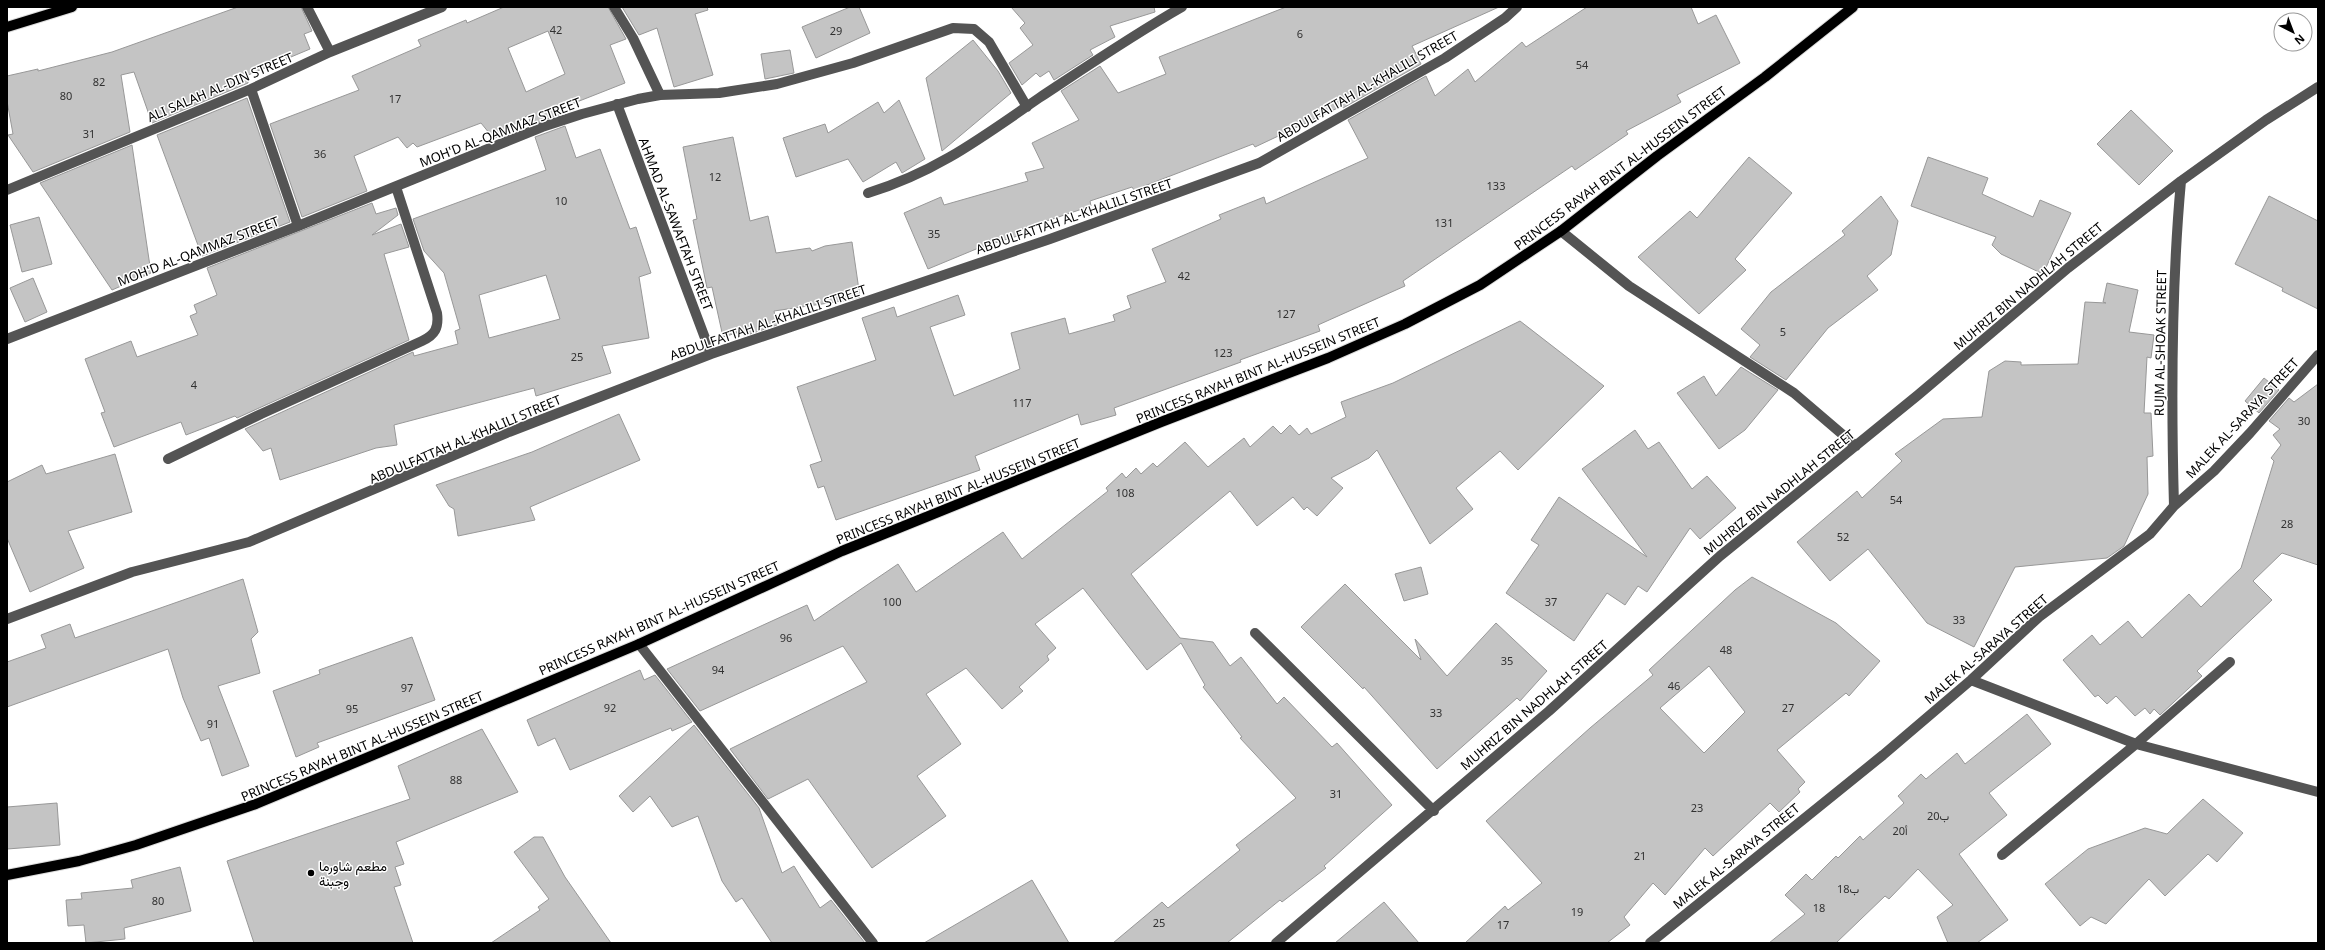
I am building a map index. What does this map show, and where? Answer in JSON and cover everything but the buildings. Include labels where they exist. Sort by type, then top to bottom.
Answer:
[{"type":"main road","points":[[7,27],[72,7]]},
{"type":"main road","name":"PRINCESS RAYAH BINT AL-HUSSEIN STREET","points":[[7,875],[79,861],[129,847],[249,807],[639,644],[842,551],[1161,422],[1328,358],[1405,324],[1480,285],[1561,231],[1853,7]]},
{"type":"street","points":[[307,7],[330,52]]},
{"type":"street","name":"ALI SALAH AL-DIN STREET","points":[[7,190],[251,89],[330,52],[442,7]]},
{"type":"street","points":[[614,7],[633,38],[660,95]]},
{"type":"street","points":[[868,193],[908,179],[948,160],[985,137],[1090,63],[1182,7]]},
{"type":"street","name":"ABDULFATTAH AL-KHALILI STREET","points":[[7,619],[132,572],[249,542],[509,432],[711,354],[1050,239],[1259,163],[1445,58],[1505,18],[1516,7]]},
{"type":"street","name":"MOH'D AL-QAMMAZ STREET","points":[[7,339],[298,226],[542,127],[617,104],[660,95],[720,93],[777,84],[853,63],[953,28],[974,29],[989,42],[1027,107]]},
{"type":"street","name":"MUHRIZ BIN NADHLAH STREET","points":[[1276,943],[1549,711],[1720,556],[1856,446],[2068,268],[2180,181],[2266,120],[2318,87]]},
{"type":"street","points":[[251,89],[298,226]]},
{"type":"street","name":"AHMAD AL-SAWAFTAH STREET","points":[[617,104],[711,354]]},
{"type":"street","name":"RUJM AL-SHOAK STREET","points":[[2174,506],[2171,389],[2175,247],[2180,181]]},
{"type":"street","points":[[168,459],[261,414],[422,341],[434,333],[438,326],[437,313],[396,187]]},
{"type":"street","points":[[1561,231],[1629,286],[1794,393],[1856,446]]},
{"type":"street","name":"MALEK AL-SARAYA STREET","points":[[1650,943],[1883,755],[1971,680],[2039,617],[2150,534],[2174,506],[2224,460],[2318,355]]},
{"type":"street","points":[[1255,632],[1434,810]]},
{"type":"street","points":[[639,644],[873,943]]},
{"type":"street","points":[[2002,855],[2136,744],[2230,662]]},
{"type":"street","points":[[1971,680],[2136,744],[2318,792]]},
{"type":"place","name":"مطعم شاورما وجبنة","points":[[311,873]]}]
